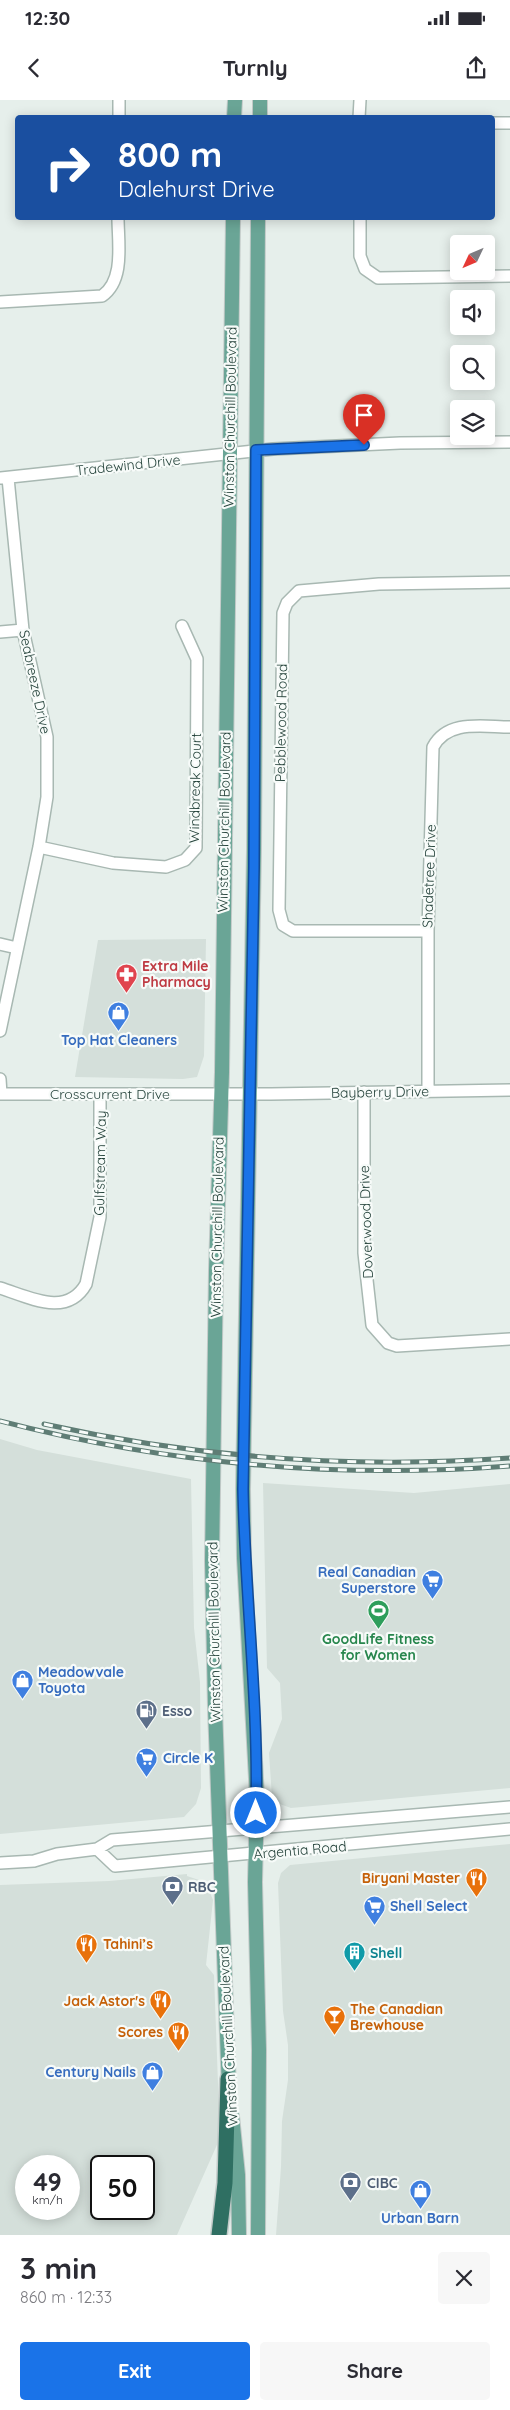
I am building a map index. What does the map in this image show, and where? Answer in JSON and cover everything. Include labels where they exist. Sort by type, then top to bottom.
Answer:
[{"type":"highway","points":[[219,2235],[225,2183],[228,2079]]},
{"type":"main road","points":[[234,115],[235,100]]},
{"type":"main road","points":[[260,100],[260,115]]},
{"type":"main road","name":"Winston Churchill Boulevard","points":[[233,220],[221,1094],[216,1270],[212,1561],[228,2079],[238,2175],[240,2235]]},
{"type":"main road","name":"Winston Churchill Boulevard","points":[[258,220],[250,1094],[243,1489],[244,1558],[256,1758],[255,1854],[259,2050],[258,2235]]},
{"type":"street","points":[[119,100],[119,115]]},
{"type":"street","points":[[359,115],[360,100]]},
{"type":"street","points":[[495,123],[510,123]]},
{"type":"street","points":[[0,302],[102,296],[110,290],[117,274],[118,220]]},
{"type":"street","points":[[360,220],[360,256],[365,269],[378,278],[510,276]]},
{"type":"street","name":"Tradewind Drive","points":[[4,478],[256,450],[400,443],[510,442]]},
{"type":"street","name":"Seabreeze Drive","points":[[0,1031],[39,847],[47,797],[46,737],[23,630],[4,478]]},
{"type":"street","name":"Pebblewood Road","points":[[428,930],[293,931],[283,925],[278,910],[283,613],[287,603],[299,591],[379,584],[510,582]]},
{"type":"street","name":"Windbreak Court","points":[[39,847],[113,863],[166,867],[185,860],[196,848],[197,659],[182,626]]},
{"type":"street","points":[[0,632],[23,630]]},
{"type":"street","name":"Shadetree Drive","points":[[428,1091],[428,930],[433,747],[438,737],[457,727],[510,727]]},
{"type":"street","points":[[0,944],[17,948]]},
{"type":"street","points":[[0,1079],[1,1094]]},
{"type":"street","name":"Bayberry Drive","points":[[221,1094],[510,1090]]},
{"type":"street","name":"Doverwood Drive","points":[[364,1092],[364,1253],[372,1324],[388,1343],[397,1346],[510,1339]]},
{"type":"street","name":"Crosscurrent Drive","points":[[1,1094],[221,1094]]},
{"type":"street","name":"Gulfstream Way","points":[[0,1288],[48,1303],[62,1304],[81,1293],[86,1284],[100,1217],[100,1094]]},
{"type":"street","name":"Argentia Road","points":[[0,1863],[34,1861],[58,1854],[98,1849],[112,1840],[510,1807]]},
{"type":"street","name":"Argentia Road","points":[[98,1849],[115,1866],[510,1829]]},
{"type":"shaded area","points":[[206,939],[204,1056],[197,1077],[183,1079],[75,1077],[98,940]]},
{"type":"shaded area","points":[[0,1439],[37,1450],[191,1479],[194,1628],[200,1682],[201,1788],[196,1804],[184,1817],[0,1834]]},
{"type":"shaded area","points":[[263,1483],[414,1493],[510,1484],[510,1788],[291,1808],[274,1802],[269,1753],[282,1719],[280,1683],[267,1668]]},
{"type":"shaded area","points":[[510,1844],[510,2235],[276,2235],[282,2121],[288,2080],[288,2045],[283,2011],[278,1883],[281,1873],[290,1865]]},
{"type":"shaded area","points":[[187,1874],[187,1876],[202,1881],[208,1888],[213,1900],[206,1965],[214,1975],[220,2138],[177,2235],[0,2235],[0,1885],[109,1881]]},
{"type":"railway","points":[[0,1421],[126,1448],[189,1458],[253,1465],[317,1469],[382,1470],[446,1470],[510,1466]]},
{"type":"railway","points":[[44,1424],[159,1445],[217,1453],[276,1458],[392,1462],[510,1458]]},
{"type":"place","name":"Extra Mile Pharmacy","points":[[126,993]]},
{"type":"place","name":"Top Hat Cleaners","points":[[119,1031]]},
{"type":"place","name":"Real Canadian Superstore","points":[[432,1599]]},
{"type":"place","name":"GoodLife Fitness for Women","points":[[378,1630]]},
{"type":"place","name":"Meadowvale Toyota","points":[[22,1699]]},
{"type":"place","name":"Esso","points":[[146,1730]]},
{"type":"place","name":"Circle K","points":[[147,1777]]},
{"type":"place","name":"Biryani Master","points":[[476,1897]]},
{"type":"place","name":"RBC","points":[[172,1906]]},
{"type":"place","name":"Shell Select","points":[[374,1925]]},
{"type":"place","name":"Tahini’s","points":[[87,1963]]},
{"type":"place","name":"Shell","points":[[354,1972]]},
{"type":"place","name":"Jack Astor's","points":[[161,2020]]},
{"type":"place","name":"The Canadian Brewhouse","points":[[334,2036]]},
{"type":"place","name":"Scores","points":[[179,2051]]},
{"type":"place","name":"Century Nails","points":[[152,2091]]},
{"type":"place","name":"CIBC","points":[[351,2202]]},
{"type":"place","name":"Urban Barn","points":[[420,2209]]},
{"type":"route","points":[[256,1813],[257,1797],[251,1655],[244,1558],[243,1489],[254,867],[256,450],[364,445]]}]
